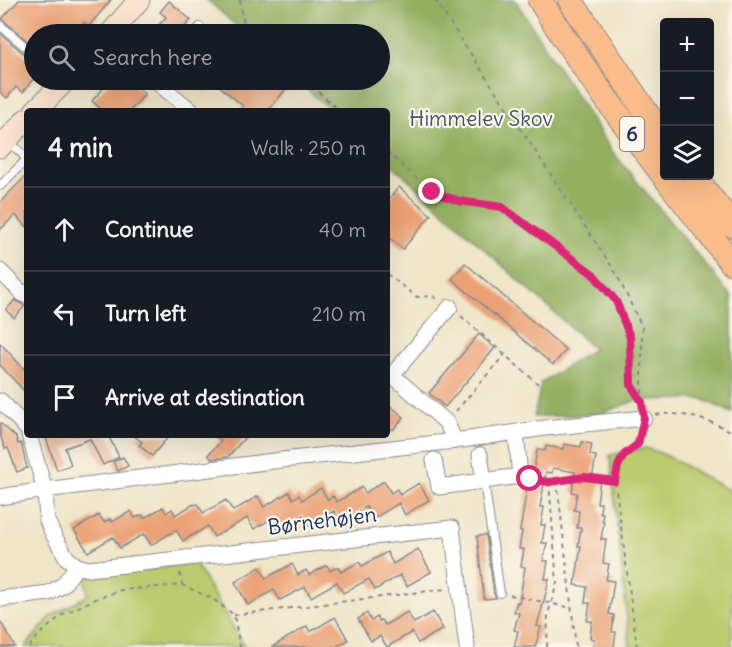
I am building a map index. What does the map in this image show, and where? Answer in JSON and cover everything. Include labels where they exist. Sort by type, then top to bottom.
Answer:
[{"type":"main road","name":"6","points":[[540,0],[633,135],[732,263]]},
{"type":"main road","name":"6","points":[[570,0],[660,132]]},
{"type":"main road","points":[[697,180],[732,225]]},
{"type":"street","points":[[119,24],[139,0]]},
{"type":"street","points":[[38,108],[56,90]]},
{"type":"street","points":[[167,90],[188,108]]},
{"type":"street","points":[[4,143],[24,122]]},
{"type":"street","points":[[0,271],[24,295]]},
{"type":"street","points":[[450,307],[392,375],[446,422],[454,441]]},
{"type":"street","points":[[1,401],[24,426]]},
{"type":"street","points":[[0,498],[45,490],[261,463],[644,418]]},
{"type":"street","points":[[434,460],[439,487],[520,476],[516,433]]},
{"type":"street","points":[[0,599],[49,592],[63,585],[76,566],[67,558],[47,522],[45,490],[30,438]]},
{"type":"street","points":[[480,455],[484,481]]},
{"type":"street","name":"Børnehøjen","points":[[76,566],[89,569],[452,528],[467,647]]},
{"type":"lane","points":[[0,25],[24,45]]},
{"type":"lane","points":[[4,143],[24,157]]},
{"type":"lane","points":[[0,186],[24,162]]},
{"type":"lane","points":[[484,481],[500,593]]},
{"type":"path","points":[[240,0],[244,24]]},
{"type":"path","points":[[435,0],[616,273],[642,327],[644,418],[638,444],[624,455],[618,466],[615,481],[637,647]]},
{"type":"path","points":[[316,90],[337,108]]},
{"type":"path","points":[[390,155],[432,192],[459,201],[502,207],[593,274],[616,301],[630,337],[631,385],[642,402]]},
{"type":"path","points":[[390,276],[417,297],[433,296],[450,307],[538,384]]},
{"type":"path","points":[[446,422],[505,354]]},
{"type":"path","points":[[644,418],[664,413],[684,415],[732,432]]},
{"type":"path","points":[[520,476],[549,482],[584,477],[615,481]]},
{"type":"path","points":[[557,481],[576,647]]},
{"type":"path","points":[[547,647],[548,614],[557,583],[549,482]]},
{"type":"path","points":[[29,647],[62,615],[95,598],[121,590],[182,585],[213,599],[234,615],[240,647]]},
{"type":"path","points":[[234,615],[460,587]]},
{"type":"path","points":[[500,593],[572,608]]},
{"type":"green space","name":"Himmelev Skov","points":[[207,0],[515,0],[611,150],[732,297],[732,413],[702,399],[637,400],[600,414],[534,417],[541,383],[594,349],[390,163],[390,108],[329,108],[308,90],[390,90],[390,24],[235,24]]},
{"type":"green space","points":[[646,448],[665,455],[732,492],[732,647],[630,647],[610,455]]},
{"type":"green space","points":[[195,563],[245,647],[25,647],[51,616],[88,595],[85,577]]},
{"type":"building","points":[[19,0],[111,0],[91,24],[84,22],[82,24],[24,24],[24,38],[2,19]]},
{"type":"building","points":[[169,1],[191,20],[187,24],[160,24],[166,17],[160,12]]},
{"type":"building","points":[[0,33],[24,54],[25,90],[23,92],[16,87],[7,98],[0,92]]},
{"type":"building","points":[[102,90],[140,90],[145,94],[133,108],[100,108],[92,101]]},
{"type":"building","points":[[224,90],[285,90],[270,108],[241,108],[243,106]]},
{"type":"building","points":[[24,178],[24,224],[15,215],[0,230],[0,202]]},
{"type":"building","points":[[399,187],[431,215],[403,249],[390,238],[390,198]]},
{"type":"building","points":[[465,263],[566,350],[553,365],[452,279]]},
{"type":"building","points":[[15,300],[24,305],[14,318],[6,310]]},
{"type":"building","points":[[479,334],[495,348],[445,407],[429,393]]},
{"type":"building","points":[[0,343],[24,369],[24,391],[0,365]]},
{"type":"building","points":[[390,405],[404,417],[393,430],[390,428]]},
{"type":"building","points":[[0,423],[16,437],[18,444],[21,443],[27,468],[17,472],[8,448],[5,449],[0,434]]},
{"type":"building","points":[[46,438],[110,438],[119,457],[103,465],[90,439],[65,448],[71,465],[57,470]]},
{"type":"building","points":[[137,438],[167,438],[152,456],[139,445],[142,442]]},
{"type":"building","points":[[218,438],[244,438],[228,457],[212,459],[208,455],[221,441]]},
{"type":"building","points":[[582,442],[592,444],[590,455],[596,456],[592,479],[600,480],[597,503],[601,503],[600,513],[603,513],[602,521],[604,521],[601,539],[606,539],[603,563],[609,564],[606,580],[614,581],[609,614],[614,615],[612,632],[616,632],[614,647],[593,647],[594,639],[590,638],[592,621],[587,621],[590,603],[585,603],[587,587],[575,585],[581,546],[578,546],[581,528],[577,528],[579,511],[574,510],[577,493],[572,492],[575,472],[553,468],[552,473],[546,472],[540,507],[544,507],[541,525],[545,525],[542,543],[547,543],[543,561],[548,561],[545,579],[549,579],[537,626],[541,627],[535,647],[514,647],[518,631],[514,630],[519,613],[514,612],[517,602],[519,603],[525,567],[521,566],[524,549],[519,549],[522,531],[520,531],[528,482],[532,482],[537,450],[545,451],[546,446],[563,449],[564,444],[581,447]]},
{"type":"building","points":[[123,457],[128,466],[118,471],[113,462]]},
{"type":"building","points":[[384,481],[391,493],[397,489],[400,495],[419,483],[429,500],[405,515],[399,503],[373,519],[366,507],[341,523],[334,511],[309,526],[303,515],[278,530],[271,519],[254,529],[247,518],[214,537],[208,526],[183,541],[176,530],[151,545],[144,534],[120,548],[113,537],[88,552],[74,530],[99,515],[104,522],[110,519],[112,522],[131,511],[135,518],[142,515],[144,518],[163,507],[166,513],[172,509],[175,515],[194,504],[198,504],[203,513],[226,500],[233,511],[258,496],[264,507],[289,492],[293,499],[299,495],[302,500],[321,488],[328,500],[333,496],[337,502],[362,487],[365,493]]},
{"type":"building","points":[[486,535],[496,598],[484,599],[477,536]]},
{"type":"building","points":[[418,549],[431,572],[407,586],[400,575],[375,590],[369,579],[343,593],[337,582],[311,597],[305,587],[280,600],[274,590],[248,605],[235,582],[260,567],[266,578],[292,564],[298,575],[306,570],[309,575],[327,565],[330,571],[338,567],[341,572],[359,562],[362,566],[387,552],[393,564]]},
{"type":"building","points":[[407,612],[414,623],[433,612],[443,629],[418,643],[412,632],[387,647],[380,636],[371,641],[358,619],[367,613],[371,621],[377,617],[385,625]]},
{"type":"building","points":[[335,617],[348,640],[336,647],[272,647],[307,626],[310,632]]},
{"type":"building","points":[[0,621],[15,647],[0,647]]},
{"type":"route","points":[[432,192],[459,201],[502,207],[593,274],[616,301],[630,337],[631,385],[642,402],[644,418],[638,444],[624,455],[618,466],[615,481],[584,477],[549,482],[530,479]]}]
